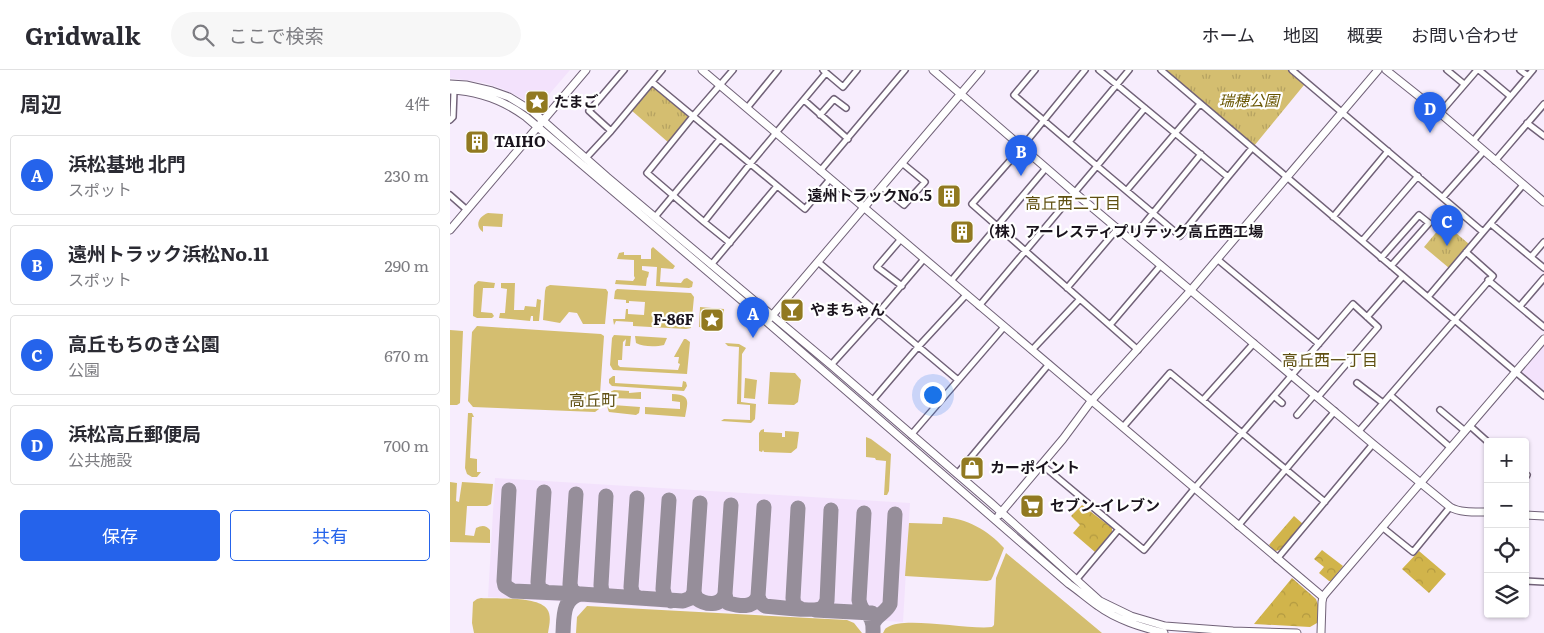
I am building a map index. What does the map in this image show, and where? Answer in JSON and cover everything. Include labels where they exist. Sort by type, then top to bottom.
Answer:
[{"type":"street","points":[[450,230],[586,70]]},
{"type":"street","points":[[611,131],[589,111],[624,70]]},
{"type":"street","points":[[586,158],[662,70]]},
{"type":"street","points":[[702,70],[1323,597]]},
{"type":"street","points":[[730,243],[646,174],[733,70]]},
{"type":"street","points":[[747,108],[778,70]]},
{"type":"street","points":[[704,222],[804,100],[824,71],[843,87],[857,70]]},
{"type":"street","points":[[820,171],[905,70]]},
{"type":"street","points":[[933,70],[1075,193],[1450,507],[1454,510],[1484,512]]},
{"type":"street","points":[[767,322],[981,70]]},
{"type":"street","points":[[1035,70],[1014,95],[1180,236],[1252,148]]},
{"type":"street","points":[[1085,70],[972,204],[1138,350]]},
{"type":"street","points":[[1099,70],[1228,177]]},
{"type":"street","points":[[1069,142],[1129,70]]},
{"type":"street","points":[[1160,70],[1544,396]]},
{"type":"street","points":[[1292,70],[1483,232]]},
{"type":"street","points":[[996,519],[1063,439],[1092,400],[1191,290],[1378,70]]},
{"type":"street","points":[[1386,70],[1440,113],[1544,202]]},
{"type":"street","points":[[1447,70],[1464,84]]},
{"type":"street","points":[[1440,113],[1478,70],[1510,96]]},
{"type":"street","points":[[1520,70],[1528,76]]},
{"type":"street","points":[[1472,141],[1533,70]]},
{"type":"street","points":[[652,82],[805,209],[830,179]]},
{"type":"street","points":[[451,88],[475,86],[500,94],[524,106],[543,120],[655,218],[772,315],[957,474],[1100,600],[1131,616],[1156,624],[1178,628],[1297,633]]},
{"type":"street","points":[[450,120],[453,117],[451,88]]},
{"type":"street","points":[[451,88],[497,100],[519,112],[767,322],[1069,584],[1115,616],[1141,627],[1164,633]]},
{"type":"street","points":[[820,115],[834,99],[846,108]]},
{"type":"street","points":[[804,100],[848,139]]},
{"type":"street","points":[[1126,190],[1200,104]]},
{"type":"street","points":[[1496,161],[1544,104]]},
{"type":"street","points":[[979,306],[1026,252],[1144,108]]},
{"type":"street","points":[[1528,123],[1544,136]]},
{"type":"street","points":[[655,218],[720,139]]},
{"type":"street","points":[[1333,217],[1388,151]]},
{"type":"street","points":[[1443,197],[1484,151]]},
{"type":"street","points":[[1131,240],[1201,154]]},
{"type":"street","points":[[882,187],[904,205],[925,182],[902,163]]},
{"type":"street","points":[[950,281],[1046,168]]},
{"type":"street","points":[[1362,241],[1418,176]]},
{"type":"street","points":[[1428,297],[1523,185]]},
{"type":"street","points":[[711,265],[777,186]]},
{"type":"street","points":[[450,195],[467,210]]},
{"type":"street","points":[[1381,258],[1419,215],[1429,223],[1391,266]]},
{"type":"street","points":[[1491,224],[1544,268]]},
{"type":"street","points":[[1068,288],[1118,228]]},
{"type":"street","points":[[901,239],[877,267],[902,286]]},
{"type":"street","points":[[1531,257],[1544,242]]},
{"type":"street","points":[[1359,431],[1493,276],[1466,252]]},
{"type":"street","points":[[831,366],[924,259]]},
{"type":"street","points":[[1217,259],[1319,344]]},
{"type":"street","points":[[818,262],[958,380]]},
{"type":"street","points":[[1110,326],[1161,265]]},
{"type":"street","points":[[1367,317],[1403,276]]},
{"type":"street","points":[[1520,306],[1544,278]]},
{"type":"street","points":[[1488,280],[1544,327]]},
{"type":"street","points":[[872,401],[966,294]]},
{"type":"street","points":[[1032,350],[1080,299]]},
{"type":"street","points":[[1041,464],[1144,550],[1353,304],[1378,327],[1297,415]]},
{"type":"street","points":[[911,435],[1004,327]]},
{"type":"street","points":[[1321,633],[1323,597],[1544,339]]},
{"type":"street","points":[[1203,400],[1254,343]]},
{"type":"street","points":[[957,474],[1049,364]]},
{"type":"street","points":[[1123,427],[1170,372],[1325,502]]},
{"type":"street","points":[[1357,383],[1383,403]]},
{"type":"street","points":[[1390,395],[1451,448]]},
{"type":"street","points":[[1274,396],[1282,403]]},
{"type":"street","points":[[1440,410],[1484,439]]},
{"type":"street","points":[[1238,526],[1335,411]]},
{"type":"street","points":[[1277,559],[1373,444]]},
{"type":"street","points":[[1382,527],[1413,552],[1450,507]]},
{"type":"street","points":[[1529,515],[1544,516]]},
{"type":"street","points":[[1077,579],[1119,529]]},
{"type":"street","points":[[1529,580],[1544,582]]},
{"type":"shaded area","points":[[450,70],[570,70],[546,98],[525,100],[503,89],[485,83],[450,78]]},
{"type":"shaded area","points":[[1544,346],[1544,393],[1521,373]]},
{"type":"shaded area","points":[[495,478],[910,503],[903,622],[488,597]]},
{"type":"green space","name":"瑞穂公園","points":[[1164,70],[1290,70],[1304,82],[1304,85],[1254,146]]},
{"type":"green space","points":[[653,84],[690,115],[669,143],[631,110]]},
{"type":"green space","points":[[488,213],[503,214],[502,227],[483,226],[483,232],[480,230],[479,221],[482,216]]},
{"type":"green space","points":[[1444,223],[1469,244],[1449,268],[1424,247]]},
{"type":"green space","points":[[653,247],[675,266],[673,269],[661,268],[660,282],[681,283],[687,278],[693,282],[692,287],[656,286],[657,267],[642,266],[642,270],[649,272],[646,286],[615,284],[616,280],[633,281],[635,278],[634,260],[617,259],[619,253],[624,252],[624,255],[641,255],[641,259],[651,259],[651,249]]},
{"type":"green space","points":[[478,281],[495,283],[494,288],[483,288],[481,312],[492,313],[494,316],[492,318],[477,318],[473,316],[474,285]]},
{"type":"green space","points":[[501,283],[515,283],[514,310],[524,310],[525,306],[536,307],[537,299],[541,300],[539,321],[533,321],[533,316],[531,316],[530,321],[499,318],[500,313],[505,313],[507,289],[501,288]]},
{"type":"green space","points":[[550,285],[606,289],[608,292],[605,324],[583,324],[577,313],[569,312],[560,323],[543,320],[545,291],[546,287]]},
{"type":"green space","points":[[617,289],[691,293],[694,297],[691,328],[633,326],[633,322],[616,321],[614,325],[613,319],[625,319],[626,309],[628,309],[628,314],[644,315],[645,302],[629,301],[629,303],[626,303],[626,300],[614,299]]},
{"type":"green space","points":[[700,307],[724,309],[723,329],[699,327]]},
{"type":"green space","points":[[477,326],[601,334],[604,336],[599,409],[595,412],[473,407],[468,401],[472,332]]},
{"type":"green space","points":[[450,330],[463,331],[460,403],[457,405],[450,405]]},
{"type":"green space","points":[[614,335],[631,336],[630,346],[625,346],[626,339],[623,342],[622,360],[618,360],[620,367],[678,370],[680,364],[678,363],[679,357],[674,357],[684,339],[686,339],[690,342],[687,374],[613,370],[610,365],[612,338]]},
{"type":"green space","points":[[635,336],[667,338],[664,345],[650,346],[636,343]]},
{"type":"green space","points":[[725,343],[739,344],[746,348],[742,354],[741,402],[756,404],[755,419],[751,423],[721,421],[724,419],[750,420],[750,405],[737,404],[739,347],[728,346]]},
{"type":"green space","points":[[770,372],[795,373],[801,380],[798,402],[794,405],[768,404]]},
{"type":"green space","points":[[615,376],[615,383],[682,387],[683,381],[686,382],[687,386],[684,391],[612,386],[609,383],[609,379]]},
{"type":"green space","points":[[745,378],[757,380],[755,399],[744,398]]},
{"type":"green space","points":[[614,390],[629,391],[629,393],[641,392],[641,399],[611,398],[610,402],[613,402],[613,405],[640,407],[639,413],[636,415],[609,412],[607,405],[610,392]]},
{"type":"green space","points":[[672,394],[685,397],[687,400],[685,417],[645,414],[645,407],[680,409],[680,402],[672,401]]},
{"type":"green space","points":[[468,413],[472,413],[474,417],[472,417],[470,458],[477,459],[477,472],[481,472],[477,477],[467,474],[465,468]]},
{"type":"green space","points":[[764,429],[764,432],[782,433],[782,437],[785,437],[785,431],[799,432],[797,448],[791,453],[759,451],[759,433]]},
{"type":"green space","points":[[866,437],[891,454],[889,491],[887,495],[884,495],[886,461],[866,457]]},
{"type":"green space","points":[[450,482],[457,483],[456,501],[459,502],[462,482],[493,484],[491,504],[487,506],[467,506],[465,535],[474,536],[476,528],[485,526],[490,530],[490,543],[450,542]]},
{"type":"green space","points":[[1082,505],[1112,528],[1112,533],[1095,552],[1073,533],[1080,525],[1071,516]]},
{"type":"green space","points":[[1294,516],[1303,524],[1280,550],[1275,551],[1269,545]]},
{"type":"green space","points":[[943,517],[960,520],[976,526],[1004,548],[991,580],[905,576],[909,523],[942,524]]},
{"type":"green space","points":[[1322,550],[1343,566],[1331,581],[1319,573],[1324,567],[1314,559]]},
{"type":"green space","points":[[1419,551],[1446,574],[1429,593],[1402,569]]},
{"type":"green space","points":[[1006,553],[1102,633],[883,633],[888,627],[908,623],[992,627],[994,625],[996,578]]},
{"type":"green space","points":[[1292,578],[1316,599],[1318,605],[1317,623],[1310,627],[1254,624]]},
{"type":"green space","points":[[481,598],[526,600],[542,605],[547,609],[549,615],[548,633],[474,633],[472,623],[473,602]]},
{"type":"green space","points":[[587,606],[847,620],[854,623],[862,633],[576,633],[577,617]]},
{"type":"taxiway","points":[[509,490],[505,586],[513,591],[581,594]]},
{"type":"taxiway","points":[[544,492],[538,582],[539,589],[546,592]]},
{"type":"taxiway","points":[[576,494],[570,584],[572,591],[578,594]]},
{"type":"taxiway","points":[[606,496],[601,585],[602,593],[608,596]]},
{"type":"taxiway","points":[[637,498],[631,587],[633,595],[639,598]]},
{"type":"taxiway","points":[[669,500],[663,589],[665,597],[671,601]]},
{"type":"taxiway","points":[[694,592],[700,503]]},
{"type":"taxiway","points":[[725,594],[731,505]]},
{"type":"taxiway","points":[[758,596],[764,507]]},
{"type":"taxiway","points":[[798,508],[793,598],[794,605],[801,609]]},
{"type":"taxiway","points":[[563,633],[567,604],[575,596],[581,594],[683,601],[691,598],[694,592],[696,598],[712,604],[720,601],[725,594],[728,603],[737,605],[750,605],[758,596],[760,602],[765,606],[804,609],[822,608],[827,601],[831,510]]},
{"type":"taxiway","points":[[864,513],[859,600],[861,606],[872,620],[873,633]]},
{"type":"taxiway","points":[[873,624],[876,618],[890,604],[895,514]]},
{"type":"taxiway","points":[[815,610],[872,613]]},
{"type":"place","name":"たまご","points":[[537,102]]},
{"type":"place","name":"浜松高丘郵便局","points":[[1430,133]]},
{"type":"place","name":"TAIHO","points":[[477,142]]},
{"type":"place","name":"遠州トラック浜松No.11","points":[[1021,176]]},
{"type":"place","name":"遠州トラックNo.5","points":[[949,196]]},
{"type":"place","name":"（株）アーレスティプリテック高丘西工場","points":[[962,232]]},
{"type":"place","name":"高丘もちのき公園","points":[[1447,246]]},
{"type":"place","name":"やまちゃん","points":[[792,310]]},
{"type":"place","name":"F-86F","points":[[712,320]]},
{"type":"place","name":"浜松基地 北門","points":[[753,338]]},
{"type":"place","name":"カーポイント","points":[[972,468]]},
{"type":"place","name":"セブン-イレブン","points":[[1032,506]]},
{"type":"district","name":"高丘西二丁目","points":[[1073,203]]},
{"type":"district","name":"高丘西一丁目","points":[[1330,360]]},
{"type":"district","name":"高丘町","points":[[593,400]]}]
